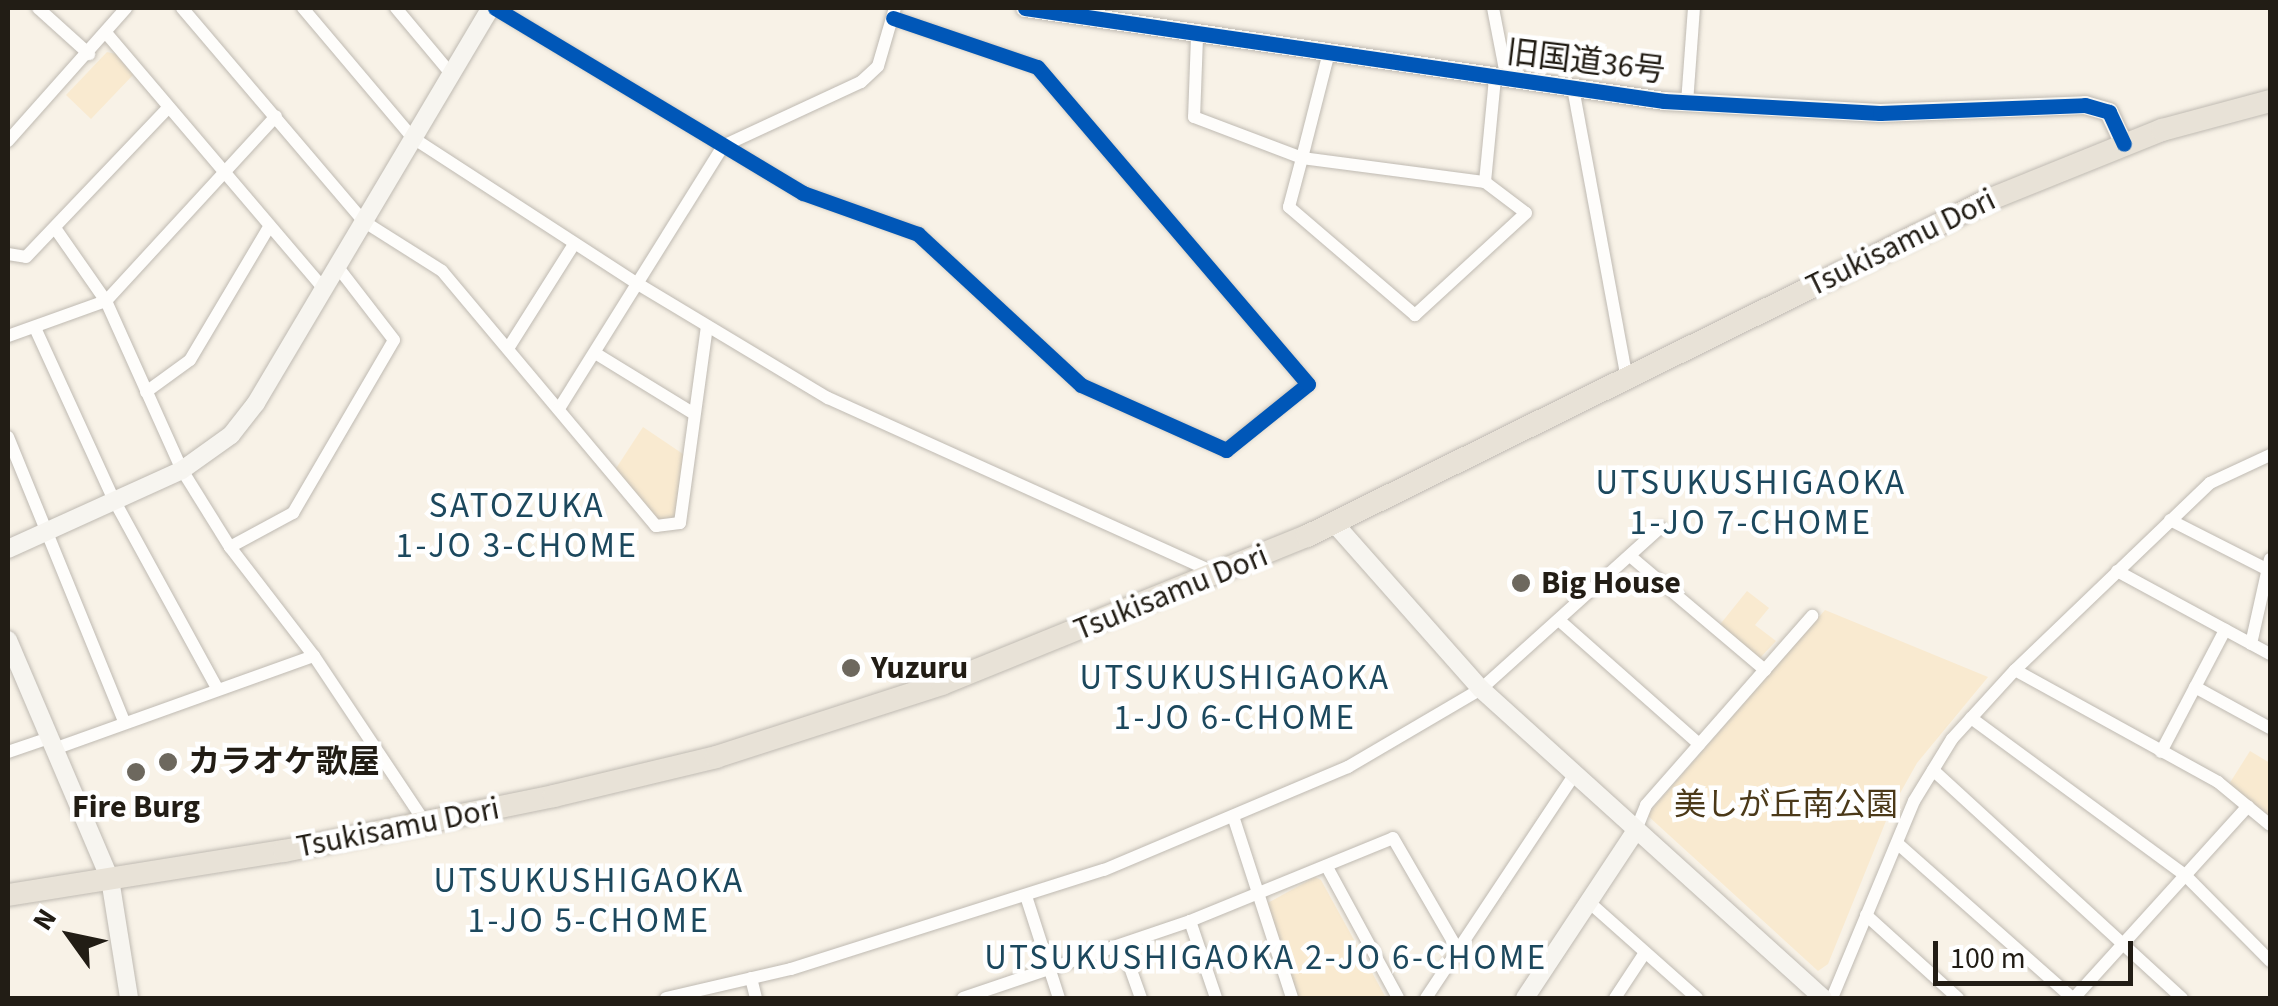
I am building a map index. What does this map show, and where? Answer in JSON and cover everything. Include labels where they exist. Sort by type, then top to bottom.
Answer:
[{"type":"highway","name":"Tsukisamu Dori","points":[[8,894],[426,824],[716,757],[942,684],[1218,575],[1334,523],[1942,221],[2124,144],[2270,101]]},
{"type":"street","points":[[38,8],[89,54]]},
{"type":"street","points":[[8,141],[107,34],[126,8]]},
{"type":"street","points":[[182,8],[364,221],[442,271],[509,346],[656,526],[680,522],[691,412],[707,326]]},
{"type":"street","points":[[303,8],[413,138],[638,284],[926,447],[1218,575]]},
{"type":"street","points":[[396,8],[452,75]]},
{"type":"street","points":[[8,549],[182,470],[230,435],[256,403],[493,8],[723,146],[803,194],[918,234],[1081,385],[1226,450],[1308,384],[1038,68],[894,13],[878,66],[861,82],[723,146],[560,407]]},
{"type":"street","name":"旧国道36号","points":[[1024,8],[1328,56],[1687,102],[1880,113],[2086,105],[2109,112],[2124,144]]},
{"type":"street","points":[[1484,182],[1501,79],[1493,8]]},
{"type":"street","points":[[1687,102],[1694,8]]},
{"type":"street","points":[[107,34],[323,288]]},
{"type":"street","points":[[1198,37],[1194,117],[1302,158],[1484,182],[1526,214],[1415,315],[1288,207],[1302,158],[1328,56]]},
{"type":"street","points":[[1574,88],[1627,379]]},
{"type":"street","points":[[8,254],[26,257],[169,107]]},
{"type":"street","points":[[8,336],[36,330],[106,301],[276,116]]},
{"type":"street","points":[[146,392],[190,360],[269,227]]},
{"type":"street","points":[[55,228],[106,301],[182,470],[230,547],[314,656],[426,824]]},
{"type":"street","points":[[509,346],[574,244]]},
{"type":"street","points":[[230,547],[294,512],[394,340],[337,266]]},
{"type":"street","points":[[36,330],[114,500],[217,688]]},
{"type":"street","points":[[594,352],[691,412]]},
{"type":"street","points":[[8,436],[124,720]]},
{"type":"street","points":[[1832,998],[1897,843],[1933,770],[1971,718],[2015,670],[2210,483],[2270,455]]},
{"type":"street","points":[[2170,520],[2269,564],[2251,644]]},
{"type":"street","points":[[1334,523],[1481,689],[1823,998]]},
{"type":"street","points":[[666,998],[751,978],[1026,896],[1234,819],[1348,767],[1481,689],[1660,528]]},
{"type":"street","points":[[1630,556],[1766,670]]},
{"type":"street","points":[[2117,570],[2270,654]]},
{"type":"street","points":[[1525,998],[1636,830],[1646,805],[1812,616]]},
{"type":"street","points":[[1560,620],[1699,744]]},
{"type":"street","points":[[2161,752],[2225,630]]},
{"type":"street","points":[[8,640],[110,879],[129,998]]},
{"type":"street","points":[[8,752],[52,744],[314,656]]},
{"type":"street","points":[[2015,670],[2161,752],[2248,806],[2270,825]]},
{"type":"street","points":[[2195,687],[2270,728]]},
{"type":"street","points":[[1971,718],[2184,875],[2270,961]]},
{"type":"street","points":[[1933,770],[2182,998]]},
{"type":"street","points":[[1426,998],[1576,772]]},
{"type":"street","points":[[1897,843],[2073,998],[2248,806]]},
{"type":"street","points":[[1234,819],[1292,998]]},
{"type":"street","points":[[971,997],[1190,921],[1393,838],[1459,952]]},
{"type":"street","points":[[1326,866],[1398,998]]},
{"type":"street","points":[[1026,896],[1059,998]]},
{"type":"street","points":[[1590,903],[1697,998]]},
{"type":"street","points":[[1866,916],[1958,998]]},
{"type":"street","points":[[1190,921],[1216,998]]},
{"type":"street","points":[[1122,945],[1140,998]]},
{"type":"street","points":[[1614,998],[1644,954]]},
{"type":"street","points":[[751,978],[756,998]]},
{"type":"green space","points":[[107,52],[116,54],[133,75],[91,119],[66,95]]},
{"type":"green space","points":[[643,427],[686,456],[680,523],[656,526],[613,473]]},
{"type":"green space","points":[[1747,591],[1769,608],[1755,625],[1776,641],[1760,658],[1718,627]]},
{"type":"green space","name":"美しが丘南公園","points":[[1825,610],[1988,677],[1917,763],[1890,811],[1828,964],[1818,971],[1647,815]]},
{"type":"green space","points":[[2250,751],[2270,763],[2270,825],[2226,789]]},
{"type":"green space","points":[[1315,877],[1321,880],[1386,998],[1296,998],[1264,905]]},
{"type":"cycle path","points":[[495,8],[803,193],[918,234],[1081,385],[1226,450],[1308,384],[1037,67],[893,18]]},
{"type":"cycle path","points":[[1025,8],[1664,101],[1880,113],[2085,105],[2109,112],[2124,144]]},
{"type":"place","name":"Big House","points":[[1521,583]]},
{"type":"place","name":"Yuzuru","points":[[851,668]]},
{"type":"place","name":"カラオケ歌屋","points":[[168,762]]},
{"type":"place","name":"Fire Burg","points":[[136,772]]},
{"type":"district","name":"UTSUKUSHIGAOKA 1-JO 7-CHOME","points":[[1751,503]]},
{"type":"district","name":"SATOZUKA 1-JO 3-CHOME","points":[[517,526]]},
{"type":"district","name":"UTSUKUSHIGAOKA 1-JO 6-CHOME","points":[[1235,698]]},
{"type":"district","name":"UTSUKUSHIGAOKA 1-JO 5-CHOME","points":[[589,901]]},
{"type":"district","name":"UTSUKUSHIGAOKA 2-JO 6-CHOME","points":[[1266,958]]}]
